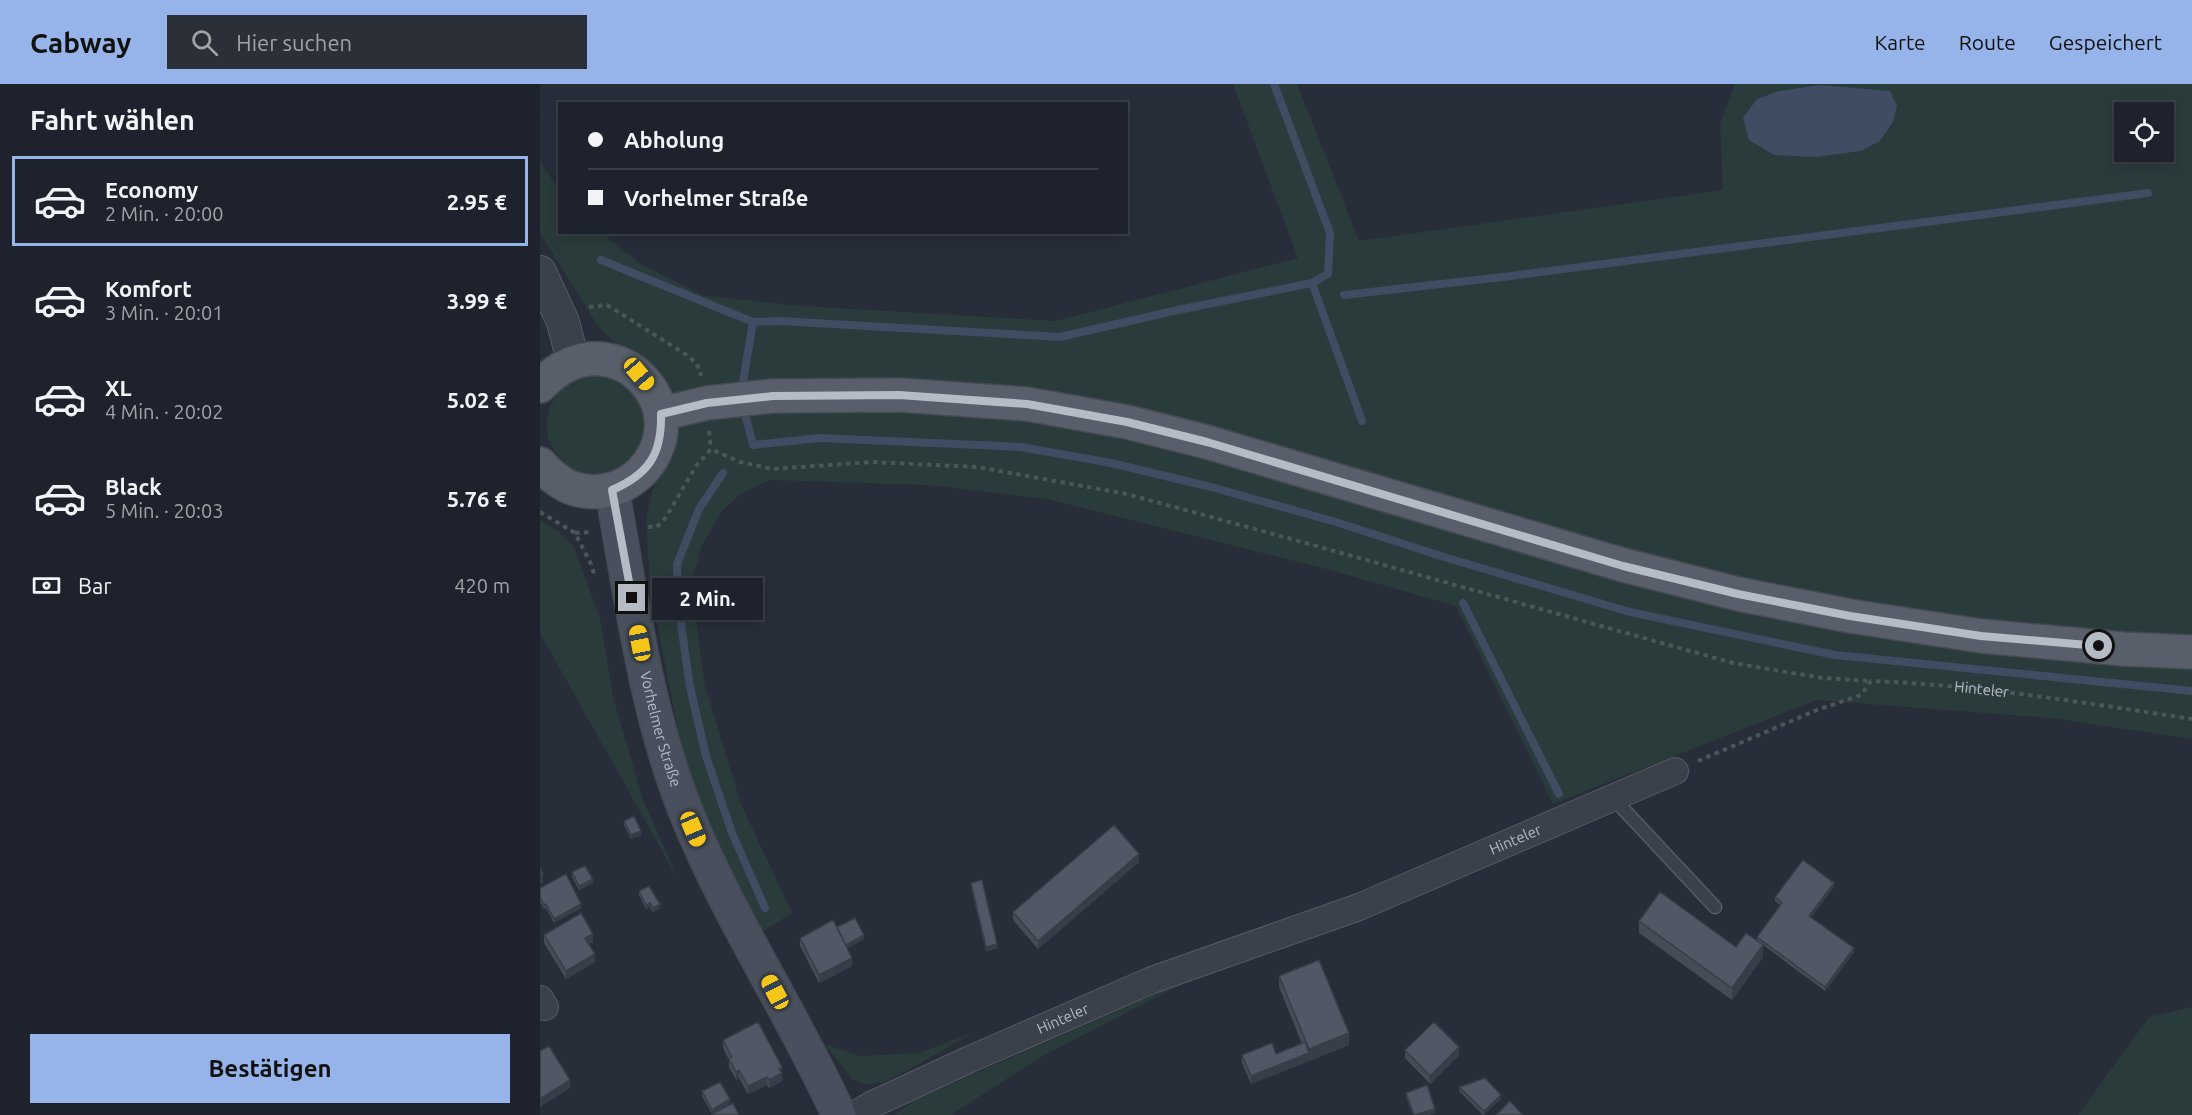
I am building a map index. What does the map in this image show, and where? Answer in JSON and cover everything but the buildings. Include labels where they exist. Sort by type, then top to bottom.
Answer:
[{"type":"main road","points":[[540,386],[555,370],[573,361],[596,358],[619,362],[639,374],[653,392],[661,414],[662,434],[656,452],[645,469],[630,482],[612,490],[591,492],[571,488],[554,478],[540,464]]},
{"type":"main road","points":[[661,414],[707,403],[773,396],[899,395],[1027,404],[1127,422],[1207,442],[1623,566],[1738,594],[1850,616],[1981,636],[2123,649],[2192,652]]},
{"type":"main road","name":"Vorhelmer Straße","points":[[612,490],[650,689],[684,809],[710,870],[839,1115]]},
{"type":"street","points":[[540,272],[563,322],[573,361]]},
{"type":"street","name":"Hinteler","points":[[854,1115],[958,1065],[1152,980],[1359,907],[1675,771]]},
{"type":"lane","points":[[1612,798],[1715,907]]},
{"type":"path","name":"Hinteler","points":[[619,529],[657,527],[666,517],[696,466],[711,448],[740,462],[772,468],[872,462],[977,468],[1127,494],[1732,663],[1822,678],[1935,684],[2016,692],[2192,719]]},
{"type":"path","points":[[575,533],[619,529]]},
{"type":"path","points":[[1675,771],[1817,711],[1861,695],[1871,681]]},
{"type":"shaded area","points":[[1233,84],[1297,84],[1359,241],[1723,190],[1720,124],[1735,84],[2192,84],[2192,739],[2051,718],[1816,700],[1553,804],[1456,606],[1334,571],[1047,499],[927,485],[770,480],[742,493],[721,512],[702,545],[691,583],[705,686],[741,804],[792,913],[761,932],[735,887],[708,825],[682,751],[650,587],[646,518],[654,484],[674,450],[678,417],[672,393],[658,369],[623,350],[598,326],[540,233],[540,162],[558,188],[558,234],[603,234],[639,263],[704,296],[802,306],[1056,321],[1298,258]]},
{"type":"shaded area","points":[[597,375],[616,379],[632,390],[643,406],[647,425],[643,444],[632,460],[616,471],[597,475],[578,471],[562,460],[551,444],[547,425],[551,406],[562,390],[578,379]]},
{"type":"shaded area","points":[[540,520],[572,544],[582,569],[600,619],[614,701],[643,800],[679,881],[540,633]]},
{"type":"shaded area","points":[[1199,975],[1039,1058],[951,1115],[894,1115],[915,1100]]},
{"type":"shaded area","points":[[2192,1007],[2192,1115],[2078,1115],[2149,1017]]},
{"type":"shaded area","points":[[974,1032],[881,1083],[866,1084],[853,1080],[824,1044],[861,1056],[919,1053]]},
{"type":"water","points":[[1820,85],[1890,91],[1897,106],[1893,122],[1880,141],[1861,151],[1815,157],[1774,155],[1749,140],[1743,118],[1757,99],[1779,91]]},
{"type":"waterway","points":[[601,260],[753,322],[779,321],[1060,337],[1312,283],[1328,274],[1330,233],[1274,84]]},
{"type":"waterway","points":[[1344,295],[1503,277],[2148,193]]},
{"type":"waterway","points":[[1312,283],[1362,421]]},
{"type":"waterway","points":[[743,382],[753,322]]},
{"type":"waterway","points":[[743,406],[753,445],[820,438],[1021,447],[1111,463],[1211,487],[1336,522],[1444,557],[1630,612],[1835,655],[2192,691]]},
{"type":"waterway","points":[[723,473],[699,509],[677,564],[678,603],[690,687],[706,756],[732,833],[765,908]]},
{"type":"waterway","points":[[1463,603],[1559,794]]},
{"type":"route","points":[[632,598],[612,490],[630,482],[645,469],[656,452],[662,434],[661,414],[707,403],[773,396],[899,395],[1027,404],[1127,422],[1291,465],[1623,566],[1738,594],[1850,616],[1981,636],[2099,646]]}]
